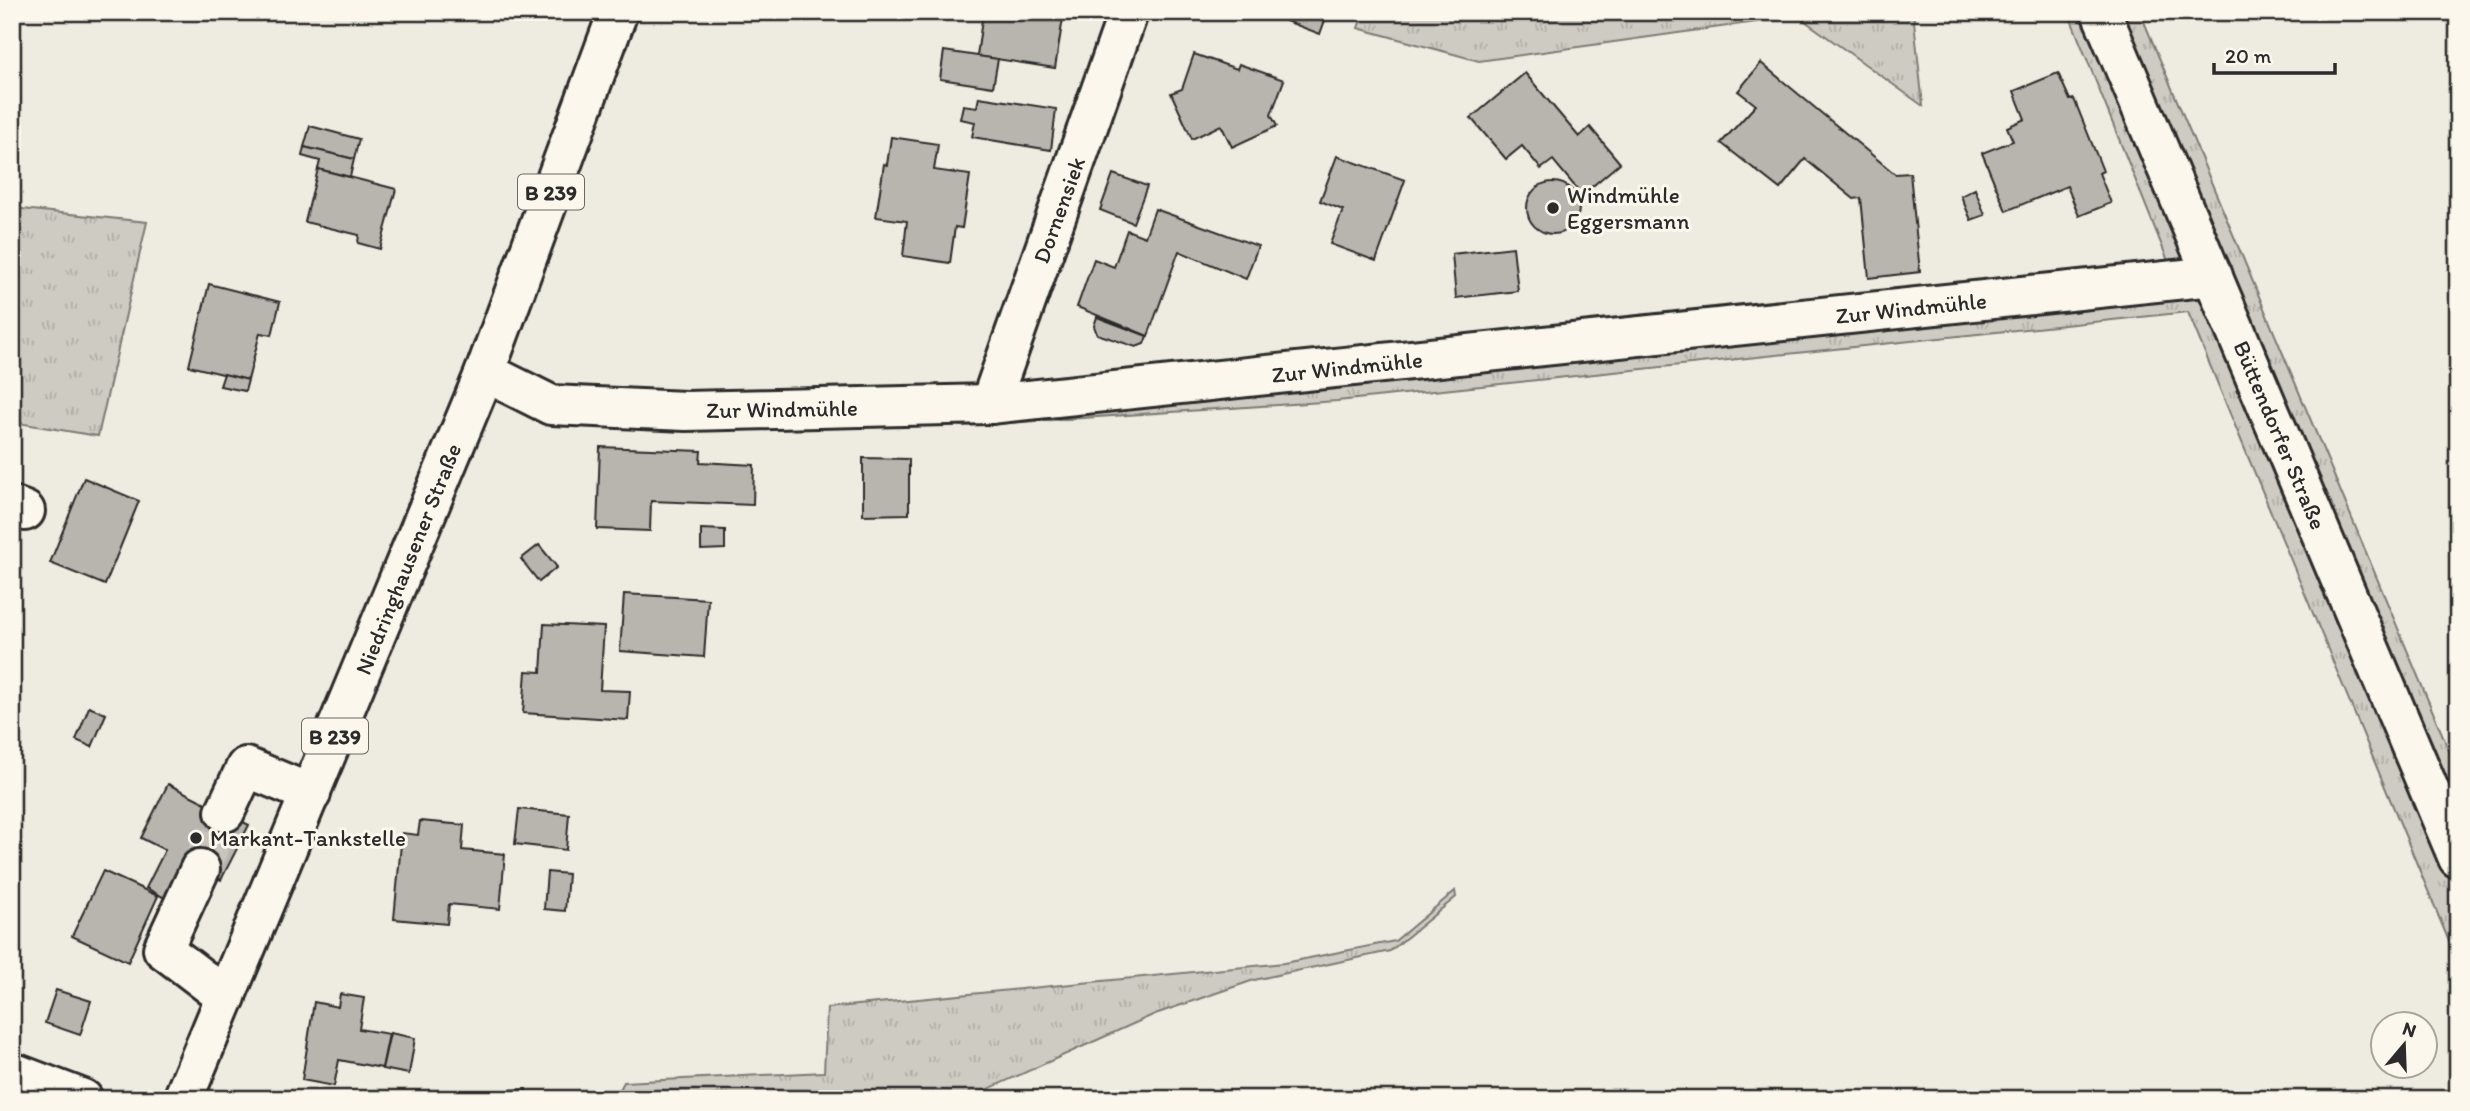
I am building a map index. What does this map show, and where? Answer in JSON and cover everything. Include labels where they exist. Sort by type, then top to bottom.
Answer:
[{"type":"street","name":"Niedringhausener Straße","points":[[183,1099],[485,372],[618,12]]},
{"type":"street","name":"Büttendorfer Straße","points":[[2101,12],[2458,858]]},
{"type":"street","name":"Dornensiek","points":[[990,404],[1127,16]]},
{"type":"street","name":"Zur Windmühle","points":[[485,372],[551,405],[686,411],[990,404],[2214,276]]},
{"type":"street","points":[[225,812],[246,766],[311,794]]},
{"type":"street","points":[[200,869],[163,949],[226,997]]},
{"type":"street","points":[[12,1072],[83,1099]]},
{"type":"green space","points":[[1364,12],[1913,12],[1923,106],[1798,16],[1479,61],[1358,28]]},
{"type":"green space","points":[[2068,12],[2140,12],[2458,772],[2458,963],[2188,312],[1337,401],[961,426],[971,395],[2170,266]]},
{"type":"green space","points":[[12,208],[147,222],[98,436],[12,422]]},
{"type":"green space","points":[[1455,891],[1456,897],[1390,951],[1254,980],[1155,1014],[966,1099],[615,1099],[624,1082],[824,1072],[827,1008],[1284,963],[1395,941]]},
{"type":"building","points":[[983,12],[1064,12],[1055,68],[977,56]]},
{"type":"building","points":[[1262,12],[1286,12],[1283,20]]},
{"type":"building","points":[[1286,12],[1328,12],[1320,34],[1283,20]]},
{"type":"building","points":[[944,51],[998,59],[993,87],[940,79]]},
{"type":"building","points":[[1194,54],[1237,69],[1239,64],[1284,80],[1271,115],[1277,126],[1232,147],[1221,125],[1192,139],[1171,93],[1182,89]]},
{"type":"building","points":[[1761,63],[1895,174],[1910,173],[1920,272],[1869,278],[1861,198],[1854,199],[1805,159],[1780,189],[1721,143],[1756,105],[1738,91]]},
{"type":"building","points":[[1525,73],[1579,137],[1590,127],[1620,163],[1582,195],[1553,160],[1541,169],[1522,146],[1506,159],[1471,118]]},
{"type":"building","points":[[2058,73],[2070,100],[2074,99],[2103,171],[2099,173],[2111,203],[2079,216],[2067,186],[2006,211],[1982,153],[2013,141],[2007,127],[2025,119],[2014,91]]},
{"type":"building","points":[[979,97],[1056,109],[1051,150],[972,137],[975,122],[960,119],[963,105],[977,107]]},
{"type":"building","points":[[310,126],[359,139],[354,159],[304,147]]},
{"type":"building","points":[[891,137],[938,144],[934,170],[970,175],[962,228],[955,227],[950,263],[903,256],[907,221],[876,217]]},
{"type":"building","points":[[304,147],[354,159],[350,177],[318,169],[320,161],[302,156]]},
{"type":"building","points":[[1337,156],[1405,180],[1376,261],[1330,244],[1343,210],[1320,201]]},
{"type":"building","points":[[318,169],[396,189],[380,249],[358,243],[359,235],[305,222]]},
{"type":"building","points":[[1113,174],[1147,186],[1133,223],[1100,210]]},
{"type":"building","name":"Windmühle Eggersmann","points":[[1553,182],[1572,189],[1579,208],[1572,227],[1553,234],[1534,227],[1527,208],[1534,189]]},
{"type":"building","points":[[1975,189],[1985,215],[1971,220],[1961,196]]},
{"type":"building","points":[[1155,209],[1258,246],[1246,279],[1179,251],[1148,336],[1077,307],[1094,259],[1114,267],[1127,230],[1145,237]]},
{"type":"building","points":[[1513,247],[1518,291],[1456,298],[1452,254]]},
{"type":"building","points":[[209,284],[280,302],[272,335],[260,333],[248,380],[189,366]]},
{"type":"building","points":[[1097,317],[1147,336],[1144,344],[1136,347],[1097,334],[1094,326]]},
{"type":"building","points":[[224,374],[248,380],[245,391],[220,386]]},
{"type":"building","points":[[600,447],[701,451],[700,462],[754,465],[753,505],[651,501],[650,531],[597,529]]},
{"type":"building","points":[[863,458],[909,459],[909,514],[863,515]]},
{"type":"building","points":[[84,478],[139,501],[105,585],[50,563]]},
{"type":"building","points":[[701,529],[725,530],[725,549],[701,550]]},
{"type":"building","points":[[539,545],[557,567],[539,582],[521,559]]},
{"type":"building","points":[[624,594],[708,599],[704,657],[620,651]]},
{"type":"building","points":[[544,624],[604,627],[600,690],[630,691],[628,720],[523,713],[526,671],[541,672]]},
{"type":"building","points":[[89,707],[106,714],[92,747],[76,740]]},
{"type":"building","points":[[168,784],[249,825],[221,880],[191,865],[172,902],[146,888],[165,850],[141,838]]},
{"type":"building","points":[[519,809],[569,814],[566,850],[515,844]]},
{"type":"building","points":[[420,821],[464,825],[462,850],[505,854],[500,909],[449,904],[447,924],[394,919],[402,833],[418,835]]},
{"type":"building","points":[[103,871],[158,896],[128,962],[72,936]]},
{"type":"building","points":[[547,872],[568,874],[565,911],[544,909]]},
{"type":"building","points":[[56,990],[91,1001],[80,1035],[45,1023]]},
{"type":"building","points":[[340,994],[364,998],[359,1029],[389,1034],[382,1068],[339,1060],[334,1086],[302,1080],[314,1002],[338,1007]]},
{"type":"building","points":[[390,1033],[415,1038],[409,1074],[382,1069]]},
{"type":"building","points":[[526,1089],[527,1099],[494,1099],[493,1091]]},
{"type":"tunnel","points":[[200,869],[225,812]]},
{"type":"place","name":"Windmühle Eggersmann","points":[[1553,208]]},
{"type":"place","name":"Markant-Tankstelle","points":[[196,838]]}]
